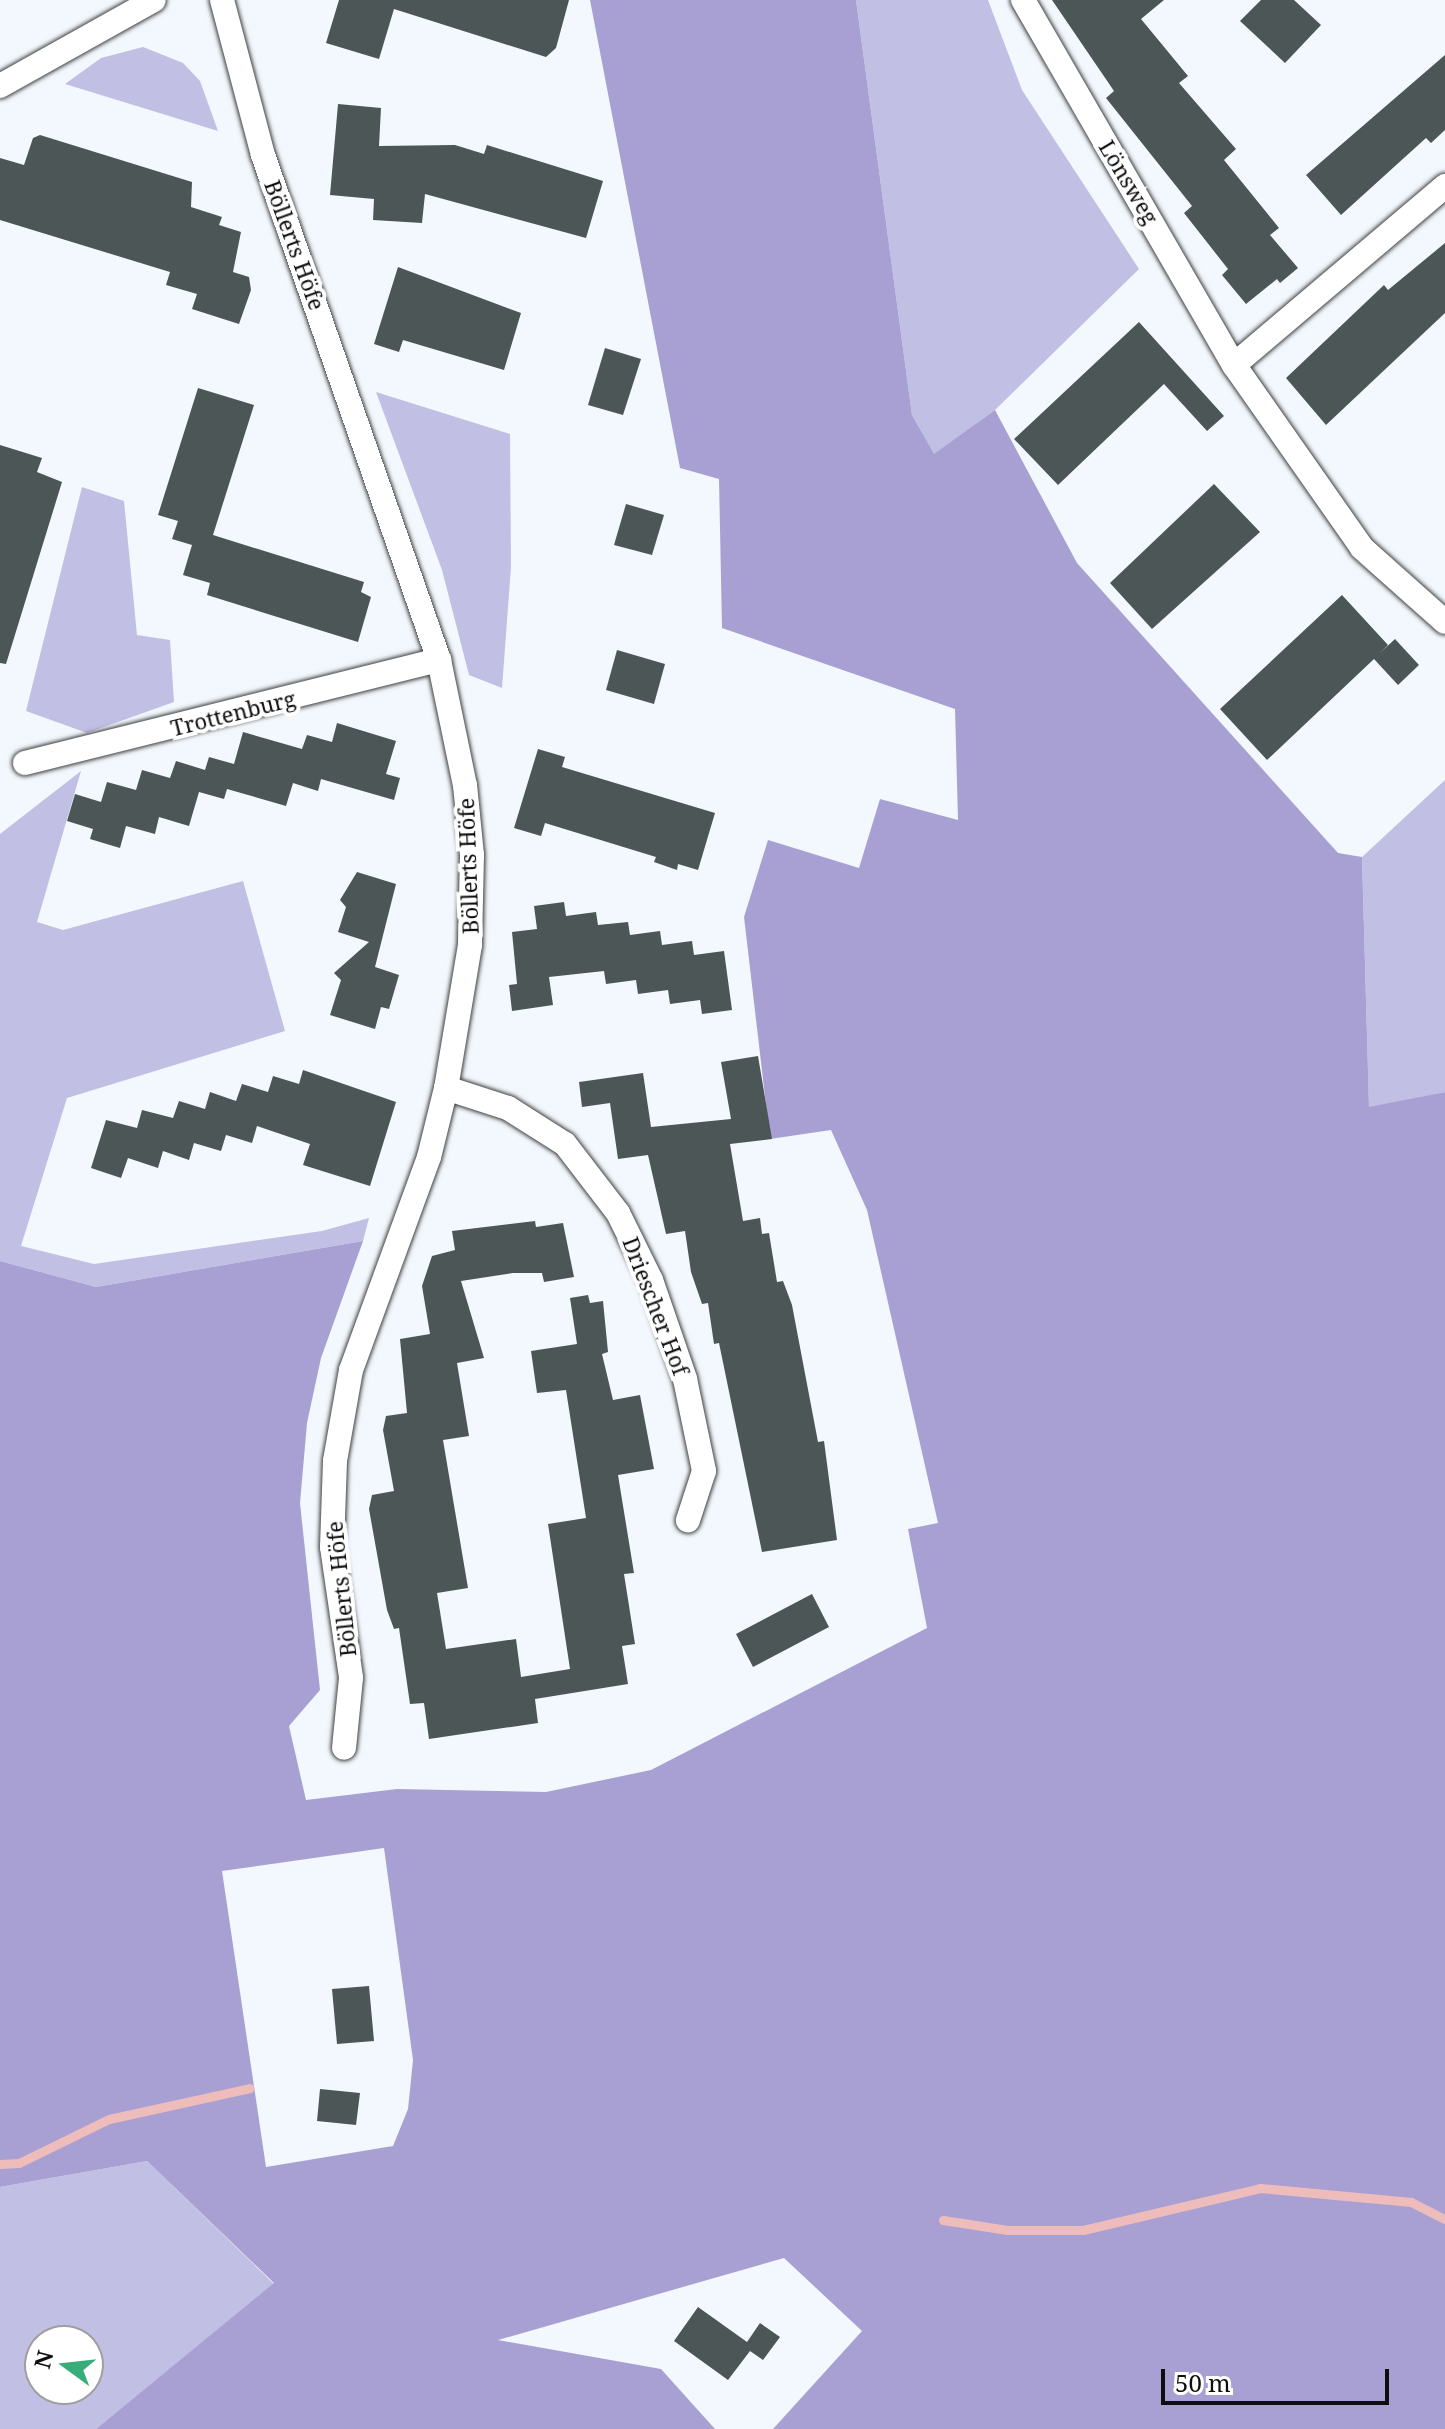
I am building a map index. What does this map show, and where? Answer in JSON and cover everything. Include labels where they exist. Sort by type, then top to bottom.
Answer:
[{"type":"street","points":[[0,86],[154,0]]},
{"type":"street","name":"Böllerts Höfe","points":[[222,0],[263,155],[439,660],[465,785],[472,855],[470,945],[446,1088],[429,1157],[351,1370],[335,1461],[332,1547],[351,1678],[344,1748]]},
{"type":"street","name":"Lönsweg","points":[[1023,0],[1234,365],[1362,548],[1445,622]]},
{"type":"street","points":[[1234,365],[1445,186]]},
{"type":"street","name":"Trottenburg","points":[[25,763],[439,660]]},
{"type":"street","name":"Driescher Hof","points":[[446,1088],[508,1108],[565,1144],[618,1213],[651,1280],[685,1379],[704,1471],[688,1520]]},
{"type":"shaded area","points":[[590,0],[856,0],[912,415],[934,454],[995,410],[1077,563],[1338,853],[1362,857],[1369,1107],[1445,1092],[1445,2429],[773,2429],[862,2331],[784,2258],[498,2340],[661,2369],[715,2429],[96,2429],[274,2283],[147,2161],[0,2187],[0,1261],[96,1287],[363,1241],[321,1358],[307,1423],[300,1503],[320,1690],[289,1726],[306,1800],[397,1789],[546,1792],[651,1770],[927,1628],[908,1529],[938,1523],[867,1210],[831,1130],[770,1139],[744,917],[768,840],[859,868],[880,799],[958,820],[955,709],[722,628],[719,479],[680,468]],"holes":[[[384,1848],[413,2060],[408,2109],[393,2146],[266,2167],[222,1871]]]},
{"type":"shaded area","points":[[856,0],[988,0],[1022,90],[1139,269],[995,410],[934,455],[912,415]]},
{"type":"shaded area","points":[[143,47],[183,63],[200,81],[218,131],[65,84],[101,58]]},
{"type":"shaded area","points":[[376,392],[510,434],[511,567],[502,688],[469,675],[442,570]]},
{"type":"shaded area","points":[[82,487],[124,501],[137,635],[170,640],[174,702],[87,733],[26,711]]},
{"type":"shaded area","points":[[81,771],[37,922],[63,930],[243,881],[285,1031],[67,1098],[21,1246],[94,1264],[322,1231],[369,1218],[363,1241],[96,1287],[0,1261],[0,834]]},
{"type":"shaded area","points":[[1445,780],[1445,1092],[1369,1108],[1362,857]]},
{"type":"shaded area","points":[[147,2161],[274,2284],[96,2429],[0,2429],[0,2187]]},
{"type":"building","points":[[339,0],[569,0],[556,48],[546,57],[394,9],[379,59],[326,43]]},
{"type":"building","points":[[1052,0],[1164,0],[1141,19],[1188,76],[1179,83],[1236,149],[1224,160],[1279,228],[1270,235],[1298,268],[1280,283],[1277,279],[1246,304],[1222,275],[1228,269],[1184,213],[1192,206],[1106,98],[1114,91]]},
{"type":"building","points":[[1261,0],[1294,0],[1321,25],[1285,63],[1240,21]]},
{"type":"building","points":[[1445,55],[1445,130],[1431,143],[1426,138],[1341,215],[1306,175]]},
{"type":"building","points":[[338,104],[381,108],[379,146],[455,145],[484,154],[487,145],[603,181],[586,238],[425,194],[422,223],[373,220],[374,199],[330,195]]},
{"type":"building","points":[[40,135],[192,182],[191,207],[222,217],[219,225],[241,232],[233,272],[249,277],[251,290],[239,324],[192,309],[197,294],[166,285],[170,272],[0,220],[0,158],[24,165],[33,138]]},
{"type":"building","points":[[1445,243],[1445,313],[1326,425],[1286,378],[1384,285],[1388,290]]},
{"type":"building","points":[[398,267],[521,313],[504,370],[403,340],[399,352],[374,344]]},
{"type":"building","points":[[1139,322],[1224,416],[1207,431],[1164,384],[1058,485],[1014,439]]},
{"type":"building","points":[[605,348],[641,359],[623,415],[588,405]]},
{"type":"building","points":[[198,388],[254,405],[213,535],[364,582],[361,592],[371,597],[358,642],[207,595],[210,583],[183,575],[192,545],[172,539],[178,521],[158,515]]},
{"type":"building","points":[[0,445],[42,458],[37,472],[62,482],[6,664],[0,663]]},
{"type":"building","points":[[1214,484],[1260,532],[1152,629],[1110,583]]},
{"type":"building","points":[[626,504],[664,515],[652,555],[614,545]]},
{"type":"building","points":[[1342,595],[1388,645],[1380,653],[1395,639],[1419,665],[1398,685],[1374,659],[1267,760],[1220,709]]},
{"type":"building","points":[[617,650],[665,664],[654,704],[606,690]]},
{"type":"building","points":[[337,723],[396,741],[386,774],[400,778],[394,800],[321,779],[318,791],[293,783],[286,806],[227,789],[224,799],[199,792],[189,826],[159,817],[155,834],[126,826],[120,848],[90,839],[93,829],[67,821],[75,794],[101,802],[107,782],[136,790],[142,770],[170,778],[176,761],[205,770],[209,757],[234,764],[243,732],[302,749],[307,735],[332,742]]},
{"type":"building","points":[[538,749],[565,757],[562,767],[715,813],[698,870],[678,864],[677,870],[654,862],[656,857],[545,823],[541,836],[514,828]]},
{"type":"building","points":[[357,872],[396,884],[375,967],[399,975],[389,1009],[381,1007],[375,1029],[330,1015],[341,980],[334,973],[369,942],[338,932],[346,907],[340,900]]},
{"type":"building","points":[[564,902],[566,916],[596,912],[598,925],[628,922],[630,935],[660,931],[662,945],[692,941],[694,955],[724,951],[732,1010],[702,1014],[700,1000],[670,1004],[668,990],[638,994],[636,980],[606,984],[604,971],[549,977],[553,1005],[512,1011],[509,985],[517,984],[512,932],[537,929],[534,906]]},
{"type":"building","points":[[758,1056],[772,1139],[730,1144],[743,1221],[760,1218],[762,1234],[769,1233],[777,1282],[783,1281],[792,1305],[818,1442],[824,1441],[837,1540],[762,1552],[719,1343],[714,1344],[708,1303],[702,1304],[691,1272],[685,1231],[666,1234],[648,1155],[618,1159],[610,1103],[582,1107],[579,1082],[643,1073],[651,1127],[731,1119],[721,1062]]},
{"type":"building","points":[[303,1070],[396,1102],[370,1186],[303,1165],[310,1144],[257,1126],[252,1143],[226,1135],[221,1151],[194,1143],[189,1160],[163,1151],[158,1168],[128,1158],[121,1178],[91,1168],[106,1120],[137,1128],[142,1110],[173,1118],[179,1101],[205,1109],[210,1092],[236,1101],[242,1084],[268,1092],[273,1076],[299,1084]]},
{"type":"building","points":[[535,1221],[536,1227],[563,1223],[574,1277],[544,1282],[542,1273],[513,1273],[461,1281],[484,1358],[457,1363],[469,1436],[443,1440],[468,1588],[437,1593],[446,1649],[516,1639],[521,1677],[570,1669],[548,1524],[586,1518],[566,1390],[537,1393],[531,1351],[577,1344],[570,1298],[588,1295],[590,1303],[603,1301],[608,1352],[602,1354],[613,1400],[640,1395],[654,1469],[618,1475],[634,1573],[624,1574],[635,1644],[622,1646],[628,1684],[535,1699],[538,1723],[429,1739],[424,1703],[410,1704],[399,1628],[394,1629],[387,1610],[369,1509],[372,1495],[394,1491],[383,1430],[386,1416],[407,1413],[400,1339],[430,1334],[422,1286],[432,1256],[455,1250],[452,1231]]},
{"type":"building","points":[[812,1594],[829,1627],[753,1667],[736,1634]]},
{"type":"building","points":[[369,1986],[374,2041],[337,2044],[332,1989]]},
{"type":"building","points":[[320,2089],[360,2093],[356,2125],[317,2121]]},
{"type":"building","points":[[698,2307],[747,2342],[760,2323],[780,2337],[763,2360],[750,2351],[728,2380],[674,2341]]},
{"type":"waterway","points":[[0,2164],[19,2163],[109,2119],[250,2088]]},
{"type":"waterway","points":[[943,2220],[1007,2230],[1083,2230],[1260,2188],[1411,2202],[1445,2219]]}]
